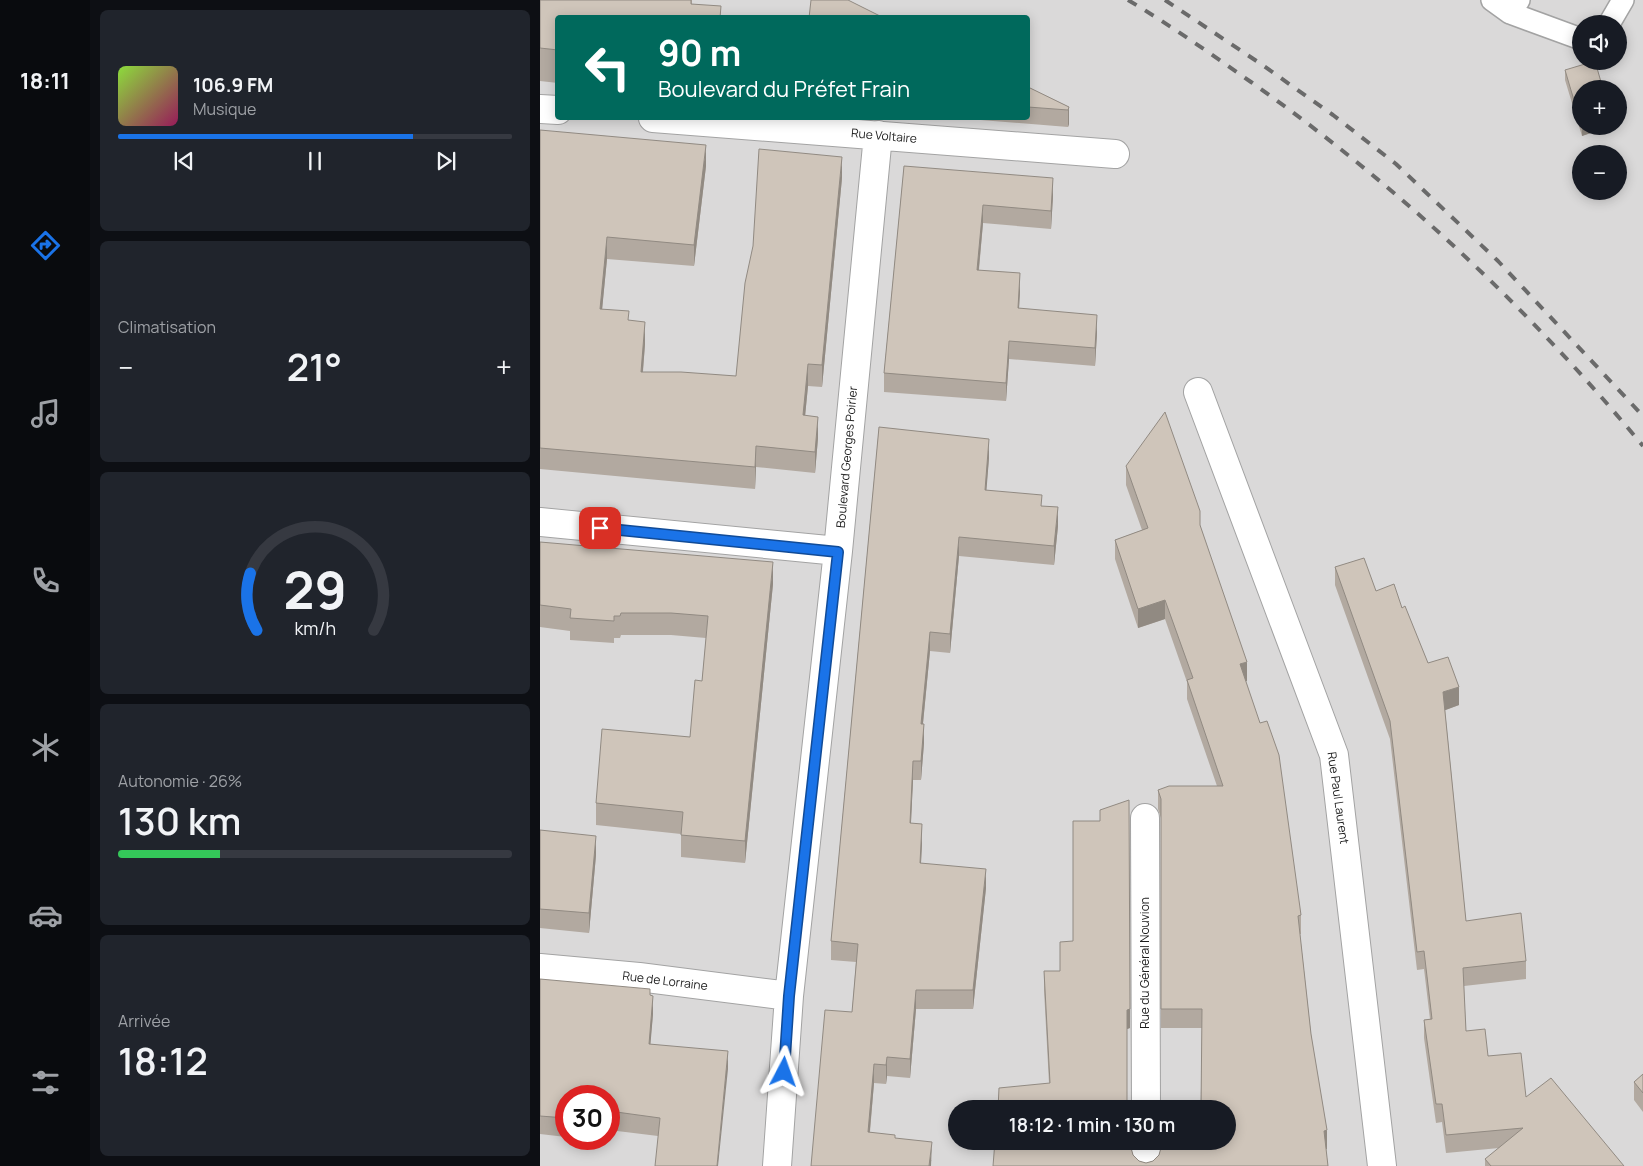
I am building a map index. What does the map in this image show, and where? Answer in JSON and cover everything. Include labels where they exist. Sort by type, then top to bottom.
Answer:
[{"type":"street","points":[[540,109],[555,110]]},
{"type":"street","name":"Rue Voltaire","points":[[679,120],[1114,154]]},
{"type":"street","name":"Boulevard Georges Poirier","points":[[777,1166],[789,996],[838,552],[878,135]]},
{"type":"street","name":"Rue Paul Laurent","points":[[1198,392],[1334,755],[1382,1166]]},
{"type":"street","points":[[540,522],[838,552]]},
{"type":"street","name":"Rue du Général Nouvion","points":[[1145,818],[1146,1100]]},
{"type":"street","name":"Rue de Lorraine","points":[[540,968],[639,977],[789,996]]},
{"type":"street","points":[[1146,1150],[1146,1166]]},
{"type":"lane","points":[[1492,0],[1515,7],[1572,35]]},
{"type":"lane","points":[[1614,15],[1623,0]]},
{"type":"shaded area","points":[[540,0],[1643,0],[1643,1166],[540,1166]]},
{"type":"building","points":[[540,0],[691,0],[691,4],[721,6],[720,15],[555,15],[555,50],[540,48]]},
{"type":"building","points":[[811,0],[848,0],[878,15],[809,15]]},
{"type":"building","points":[[1572,68],[1572,70],[1598,70],[1600,80],[1572,80],[1572,94],[1565,70]]},
{"type":"building","points":[[1030,88],[1069,107],[1068,110],[1030,107]]},
{"type":"building","points":[[540,130],[706,145],[694,245],[607,237],[600,309],[629,311],[628,320],[645,322],[641,372],[681,372],[736,376],[745,283],[753,246],[759,149],[842,157],[822,365],[808,364],[803,415],[818,417],[815,452],[756,446],[755,467],[540,448]]},
{"type":"building","points":[[904,166],[1053,178],[1051,211],[983,205],[977,270],[1020,273],[1018,308],[1097,315],[1095,348],[1009,341],[1006,383],[884,373]]},
{"type":"building","points":[[1165,412],[1200,511],[1200,525],[1247,662],[1240,664],[1260,723],[1267,721],[1279,755],[1301,915],[1298,916],[1311,1034],[1327,1130],[1324,1131],[1328,1166],[993,1166],[994,1150],[1132,1150],[1133,1155],[1139,1161],[1146,1163],[1153,1161],[1159,1155],[1160,1150],[1236,1150],[1236,1100],[1201,1100],[1202,1009],[1161,1009],[1161,799],[1158,790],[1169,786],[1223,786],[1187,680],[1193,678],[1165,600],[1138,609],[1115,540],[1148,528],[1126,466]]},
{"type":"building","points":[[879,427],[989,439],[985,490],[1042,495],[1041,506],[1058,507],[1054,546],[959,537],[950,634],[930,632],[921,724],[924,724],[921,761],[913,761],[910,823],[922,824],[920,863],[986,869],[973,990],[916,990],[910,1059],[887,1057],[886,1065],[874,1064],[868,1132],[895,1135],[895,1138],[932,1142],[929,1166],[811,1166],[825,1010],[852,1012],[858,944],[831,941]]},
{"type":"building","points":[[540,542],[773,562],[745,841],[681,835],[683,812],[596,803],[602,729],[690,737],[695,680],[702,681],[708,616],[671,613],[621,613],[620,616],[614,616],[614,621],[570,618],[571,609],[540,605]]},
{"type":"building","points":[[1364,558],[1376,591],[1394,584],[1402,608],[1405,606],[1428,663],[1448,657],[1459,687],[1443,692],[1466,921],[1521,913],[1526,961],[1463,968],[1466,1031],[1485,1029],[1488,1056],[1521,1053],[1526,1097],[1551,1078],[1624,1166],[1491,1166],[1485,1159],[1523,1128],[1446,1135],[1442,1104],[1436,1104],[1424,1020],[1432,1019],[1424,951],[1417,952],[1390,721],[1335,567]]},
{"type":"building","points":[[1129,800],[1130,1009],[1127,1010],[1127,1100],[998,1100],[999,1088],[1050,1083],[1044,971],[1060,971],[1060,942],[1073,941],[1073,821],[1100,821],[1100,810]]},
{"type":"building","points":[[540,830],[596,836],[589,913],[540,909]]},
{"type":"building","points":[[540,979],[650,989],[650,995],[653,996],[649,1044],[728,1051],[717,1166],[655,1166],[660,1118],[620,1113],[620,1085],[555,1085],[555,1117],[540,1116]]},
{"type":"building","points":[[1643,1074],[1643,1093],[1634,1082]]},
{"type":"railway","points":[[1128,0],[1206,50],[1251,82],[1358,163],[1409,206],[1507,297],[1554,345],[1643,446]]},
{"type":"railway","points":[[1165,0],[1333,115],[1396,164],[1498,261],[1643,416]]},
{"type":"route","points":[[600,528],[838,552],[789,996],[784,1072]]}]
